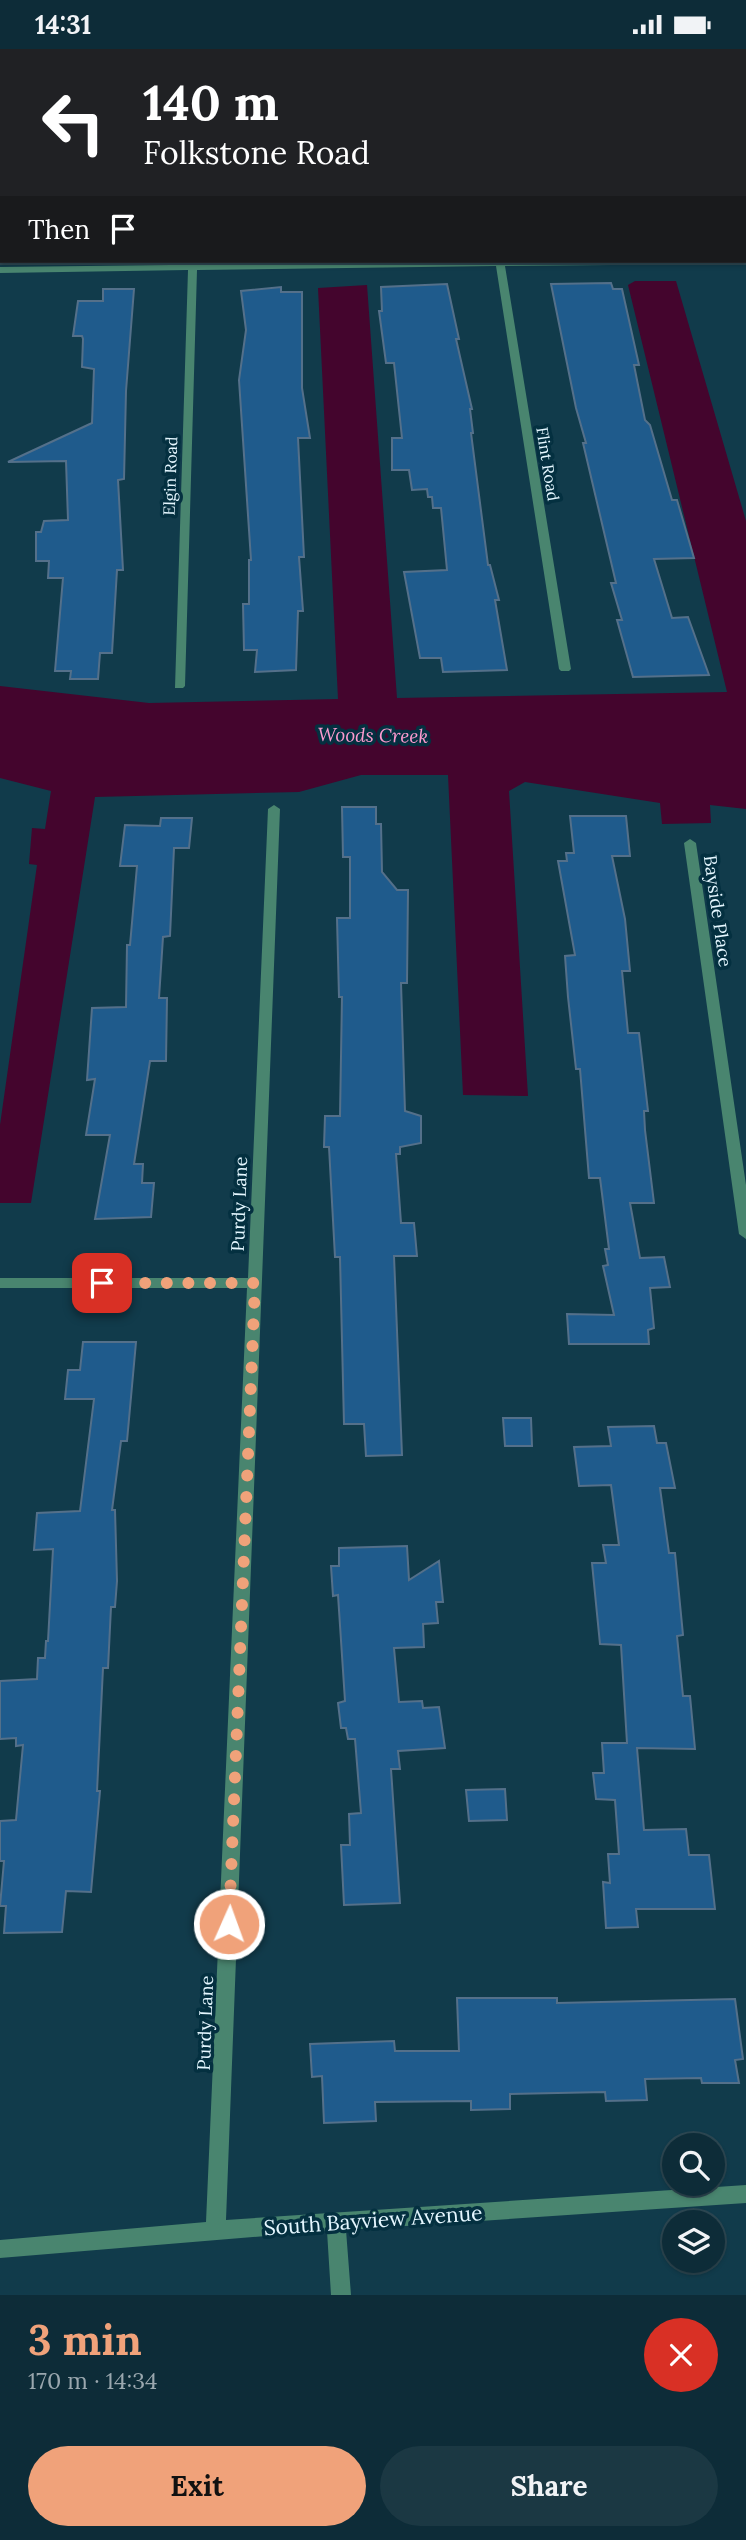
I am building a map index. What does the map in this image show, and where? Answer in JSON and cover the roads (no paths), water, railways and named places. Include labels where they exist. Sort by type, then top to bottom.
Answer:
[{"type":"street","points":[[0,270],[572,263]]},
{"type":"street","name":"Flint Road","points":[[500,264],[565,669]]},
{"type":"street","name":"Elgin Road","points":[[179,686],[193,267]]},
{"type":"street","name":"Purdy Lane","points":[[216,2230],[274,810]]},
{"type":"street","name":"Bayside Place","points":[[690,843],[746,1234]]},
{"type":"street","points":[[0,1283],[255,1283]]},
{"type":"street","name":"South Bayview Avenue","points":[[0,2249],[216,2230],[336,2224],[746,2194]]},
{"type":"street","points":[[336,2224],[341,2295]]},
{"type":"water","name":"Woods Creek","points":[[635,281],[676,281],[746,521],[746,809],[710,805],[711,823],[662,824],[660,803],[525,782],[509,791],[528,1096],[463,1095],[448,775],[361,775],[299,792],[95,797],[31,1203],[0,1203],[0,1125],[37,865],[29,864],[32,828],[45,829],[51,791],[0,778],[0,686],[149,703],[338,699],[318,288],[367,285],[397,698],[727,692],[628,285]]}]
